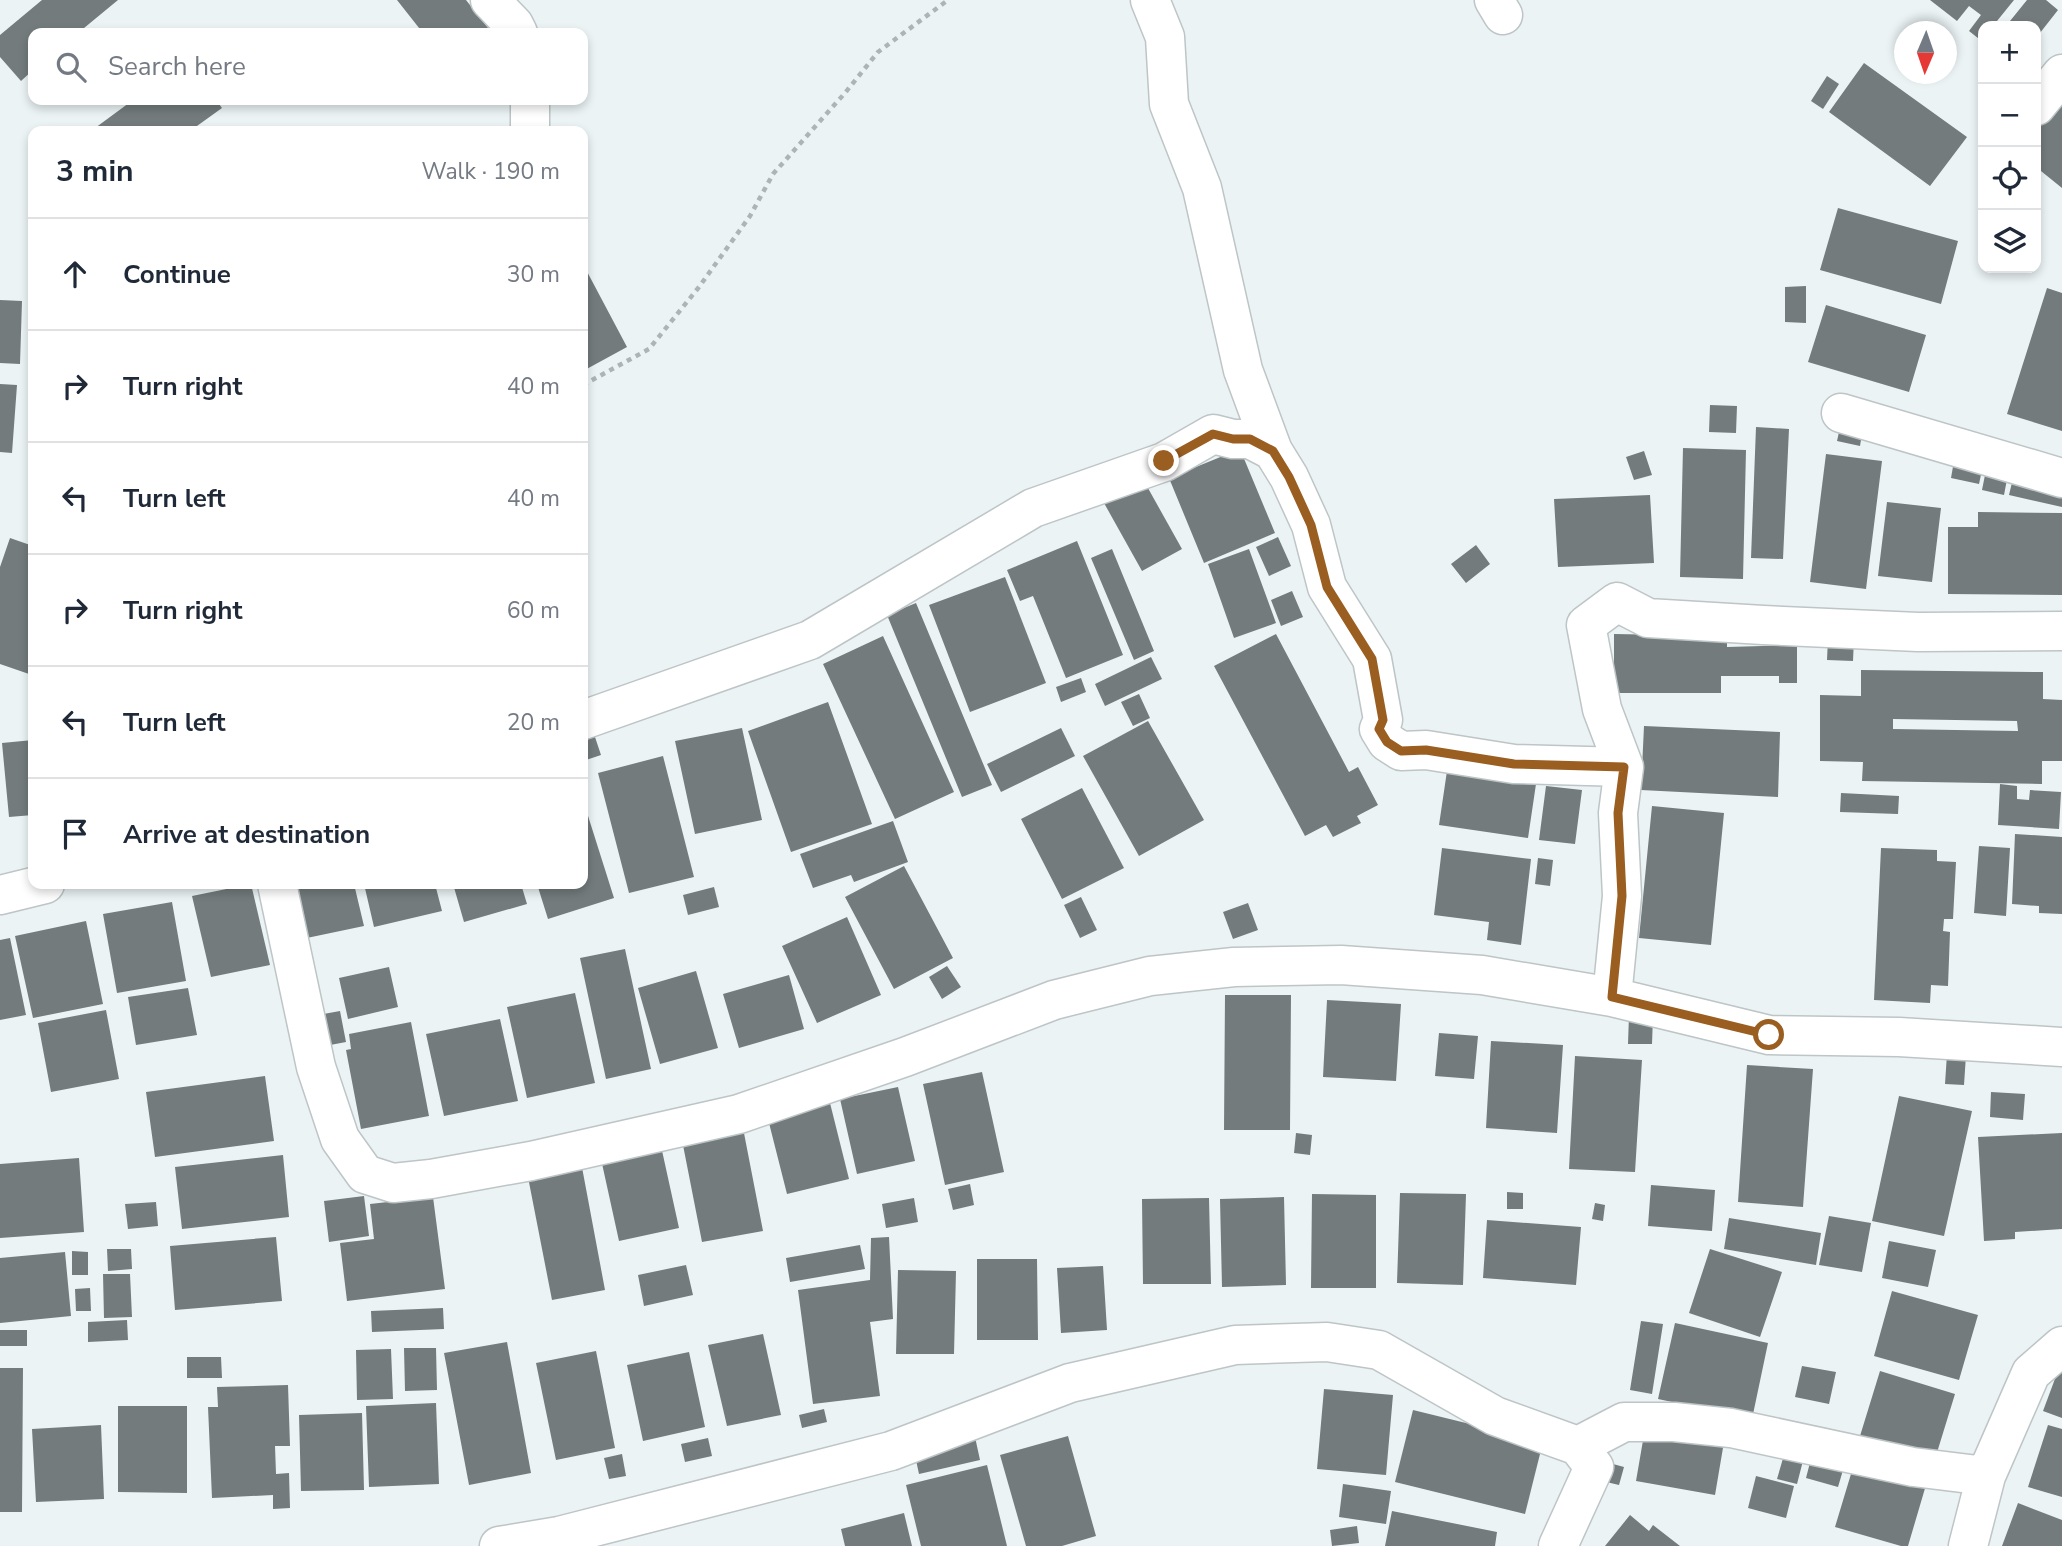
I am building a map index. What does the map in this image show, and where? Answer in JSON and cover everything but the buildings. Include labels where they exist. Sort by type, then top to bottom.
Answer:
[{"type":"street","points":[[490,0],[516,28]]},
{"type":"street","points":[[1150,0],[1165,37],[1169,104],[1202,188],[1243,370],[1273,451],[1289,477],[1311,525],[1327,587],[1372,659],[1383,720],[1379,729],[1387,742],[1401,751],[1426,750],[1514,764],[1624,767]]},
{"type":"street","points":[[2041,100],[2062,74]]},
{"type":"street","points":[[530,105],[530,126]]},
{"type":"street","points":[[1841,413],[2062,478]]},
{"type":"street","points":[[588,718],[810,640],[1033,508],[1164,461],[1213,434],[1233,439],[1250,439],[1273,451]]},
{"type":"street","points":[[1612,997],[1622,896],[1618,813],[1624,767],[1602,709],[1586,625],[1617,602],[1648,618],[1918,632],[2062,631]]},
{"type":"street","points":[[0,895],[28,888]]},
{"type":"street","points":[[278,889],[316,1067],[340,1139],[365,1174],[393,1183],[531,1161],[739,1114],[905,1057],[1054,1000],[1150,976],[1234,967],[1340,965],[1482,975],[1612,997],[1769,1035],[1899,1037],[2062,1047]]},
{"type":"street","points":[[499,1546],[559,1536],[891,1451],[1070,1383],[1235,1345],[1327,1342],[1379,1350],[1495,1416],[1578,1446],[1594,1467],[1558,1546]]},
{"type":"street","points":[[1968,1546],[1986,1476],[2031,1373],[2062,1346]]},
{"type":"street","points":[[1578,1446],[1624,1422],[1674,1422],[1731,1428],[1913,1467],[1986,1476]]},
{"type":"path","points":[[588,382],[649,349],[699,287],[750,216],[773,174],[845,93],[878,51],[948,0]]},
{"type":"route","points":[[1164,461],[1213,434],[1233,439],[1250,439],[1273,451],[1289,477],[1311,525],[1327,587],[1372,659],[1383,720],[1379,729],[1387,742],[1401,751],[1426,750],[1514,764],[1624,767],[1618,813],[1622,896],[1612,997],[1769,1035]]}]
